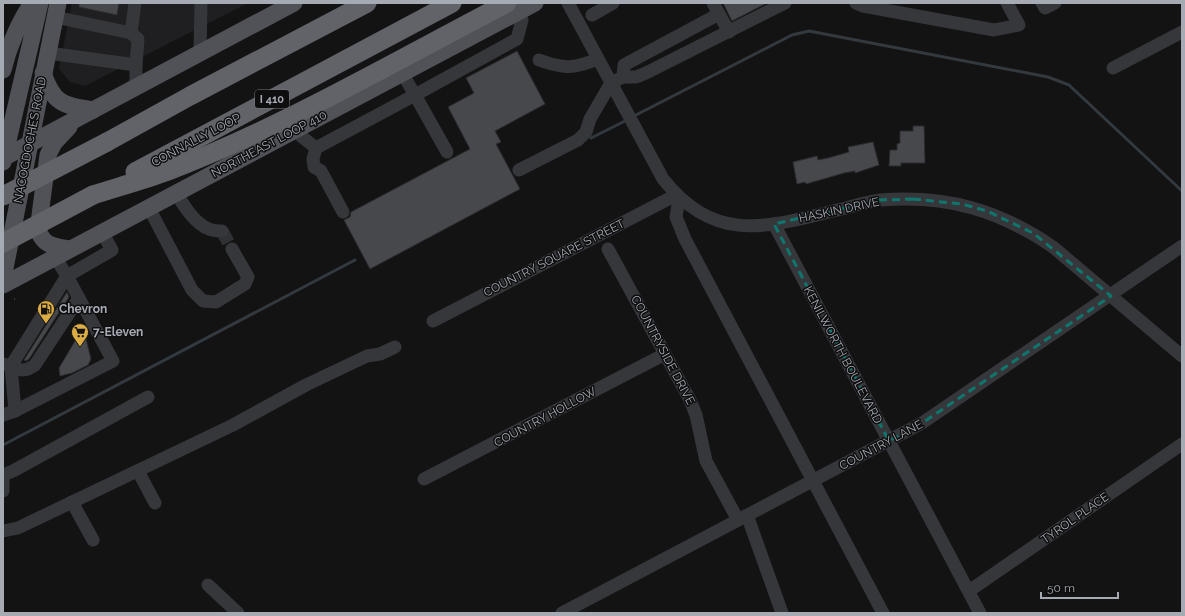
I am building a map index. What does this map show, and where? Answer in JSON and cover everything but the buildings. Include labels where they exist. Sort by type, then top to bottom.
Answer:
[{"type":"highway","points":[[3,196],[367,3]]},
{"type":"highway","name":"CONNALLY LOOP","points":[[3,243],[452,3]]},
{"type":"highway","points":[[93,195],[168,171],[247,136],[512,8]]},
{"type":"highway","points":[[3,192],[35,178]]},
{"type":"main road","points":[[3,70],[8,49],[19,22],[32,3]]},
{"type":"main road","name":"NACOGDOCHES ROAD","points":[[3,159],[10,137],[40,3]]},
{"type":"main road","name":"NORTHEAST LOOP 410","points":[[3,285],[402,73],[512,8],[535,3]]},
{"type":"main road","points":[[3,159],[287,5]]},
{"type":"main road","name":"NACOGDOCHES ROAD","points":[[3,278],[56,10]]},
{"type":"main road","points":[[43,74],[50,91],[57,99],[67,105],[93,110]]},
{"type":"main road","points":[[62,253],[42,240],[38,230],[48,155],[54,143],[76,120]]},
{"type":"street","points":[[131,33],[135,3]]},
{"type":"street","points":[[200,53],[201,3]]},
{"type":"street","name":"HASKIN DRIVE","points":[[568,3],[598,59],[617,80],[623,107],[663,179],[678,196],[695,211],[721,223],[746,226],[774,224],[880,200],[914,199],[962,204],[987,211],[1033,233],[1068,258],[1182,356]]},
{"type":"street","points":[[592,15],[613,3]]},
{"type":"street","points":[[617,80],[636,77],[646,73],[785,3]]},
{"type":"street","points":[[856,3],[863,6],[994,30],[1018,25],[1007,3]]},
{"type":"street","points":[[908,3],[913,15]]},
{"type":"street","points":[[1042,3],[1045,8],[1055,3]]},
{"type":"street","points":[[344,212],[321,171],[314,166],[313,159],[316,148],[517,39],[522,20],[512,8]]},
{"type":"street","points":[[519,170],[578,140],[586,132],[590,119],[617,80],[624,65],[716,8],[729,32]]},
{"type":"street","points":[[56,10],[131,33],[138,39],[136,87]]},
{"type":"street","points":[[1113,68],[1182,32]]},
{"type":"street","points":[[48,53],[136,65]]},
{"type":"street","points":[[539,60],[554,65],[578,67],[598,59]]},
{"type":"street","points":[[402,73],[447,152]]},
{"type":"street","points":[[297,129],[302,137],[316,148]]},
{"type":"street","points":[[176,193],[182,203],[200,224],[210,230],[222,232]]},
{"type":"street","points":[[678,196],[676,217],[685,239],[883,613]]},
{"type":"street","name":"COUNTRY SQUARE STREET","points":[[433,321],[678,196]]},
{"type":"street","points":[[149,208],[192,290],[203,301],[216,302],[245,284],[248,276],[232,249]]},
{"type":"street","name":"KENILWORTH BOULEVARD","points":[[774,224],[980,613]]},
{"type":"street","points":[[62,253],[67,276],[113,361],[9,413],[7,365],[67,276],[112,250],[102,232]]},
{"type":"street","name":"COUNTRY LANE","points":[[562,613],[922,423],[1111,296],[1182,246]]},
{"type":"street","name":"COUNTRYSIDE DRIVE","points":[[608,249],[690,400],[696,415],[700,441],[706,460],[743,518],[782,613]]},
{"type":"street","points":[[7,365],[21,371],[27,371],[34,365],[79,298]]},
{"type":"street","points":[[3,524],[3,531],[14,530],[233,425],[306,385],[367,356],[380,354],[395,347]]},
{"type":"street","name":"COUNTRY HOLLOW","points":[[424,480],[665,354]]},
{"type":"street","points":[[3,491],[3,475],[148,397]]},
{"type":"street","name":"TYROL PLACE","points":[[969,591],[1182,444]]},
{"type":"street","points":[[138,471],[155,503]]},
{"type":"street","points":[[72,502],[93,540]]},
{"type":"street","points":[[208,585],[238,613]]},
{"type":"highlighted area","points":[[913,199],[962,204],[987,211],[1033,233],[1111,296],[922,423],[889,441],[774,224],[880,200]]},
{"type":"shaded area","points":[[72,3],[248,3],[85,86],[70,82],[59,69]]},
{"type":"waterway","points":[[634,116],[792,35],[809,31],[1048,77],[1069,85],[1182,191]]},
{"type":"waterway","points":[[591,138],[627,120]]},
{"type":"waterway","points":[[3,445],[355,260]]},
{"type":"tunnel","points":[[222,231],[232,249]]},
{"type":"place","name":"Chevron","points":[[46,324]]},
{"type":"place","name":"7-Eleven","points":[[80,347]]}]
